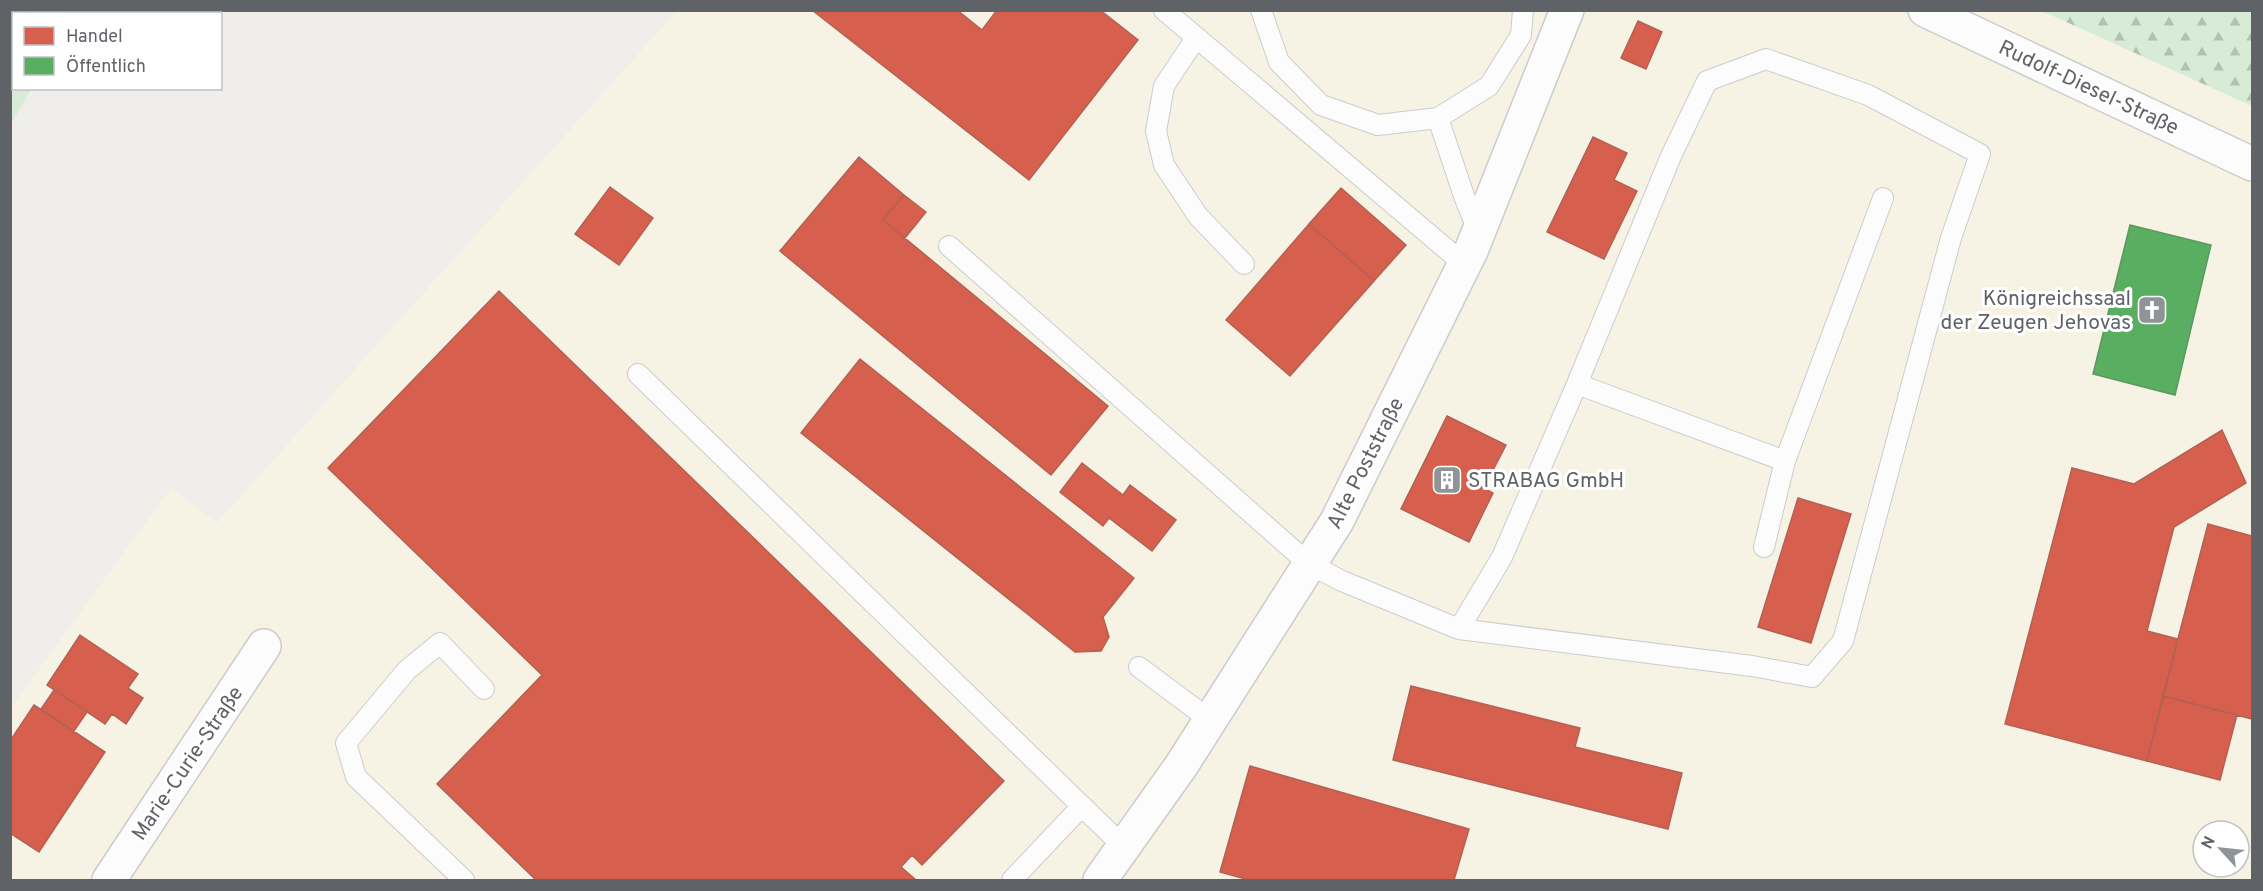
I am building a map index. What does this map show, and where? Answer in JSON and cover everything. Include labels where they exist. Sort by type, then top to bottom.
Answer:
[{"type":"street","name":"Alte Poststraße","points":[[1100,880],[1180,766],[1337,521],[1464,264],[1567,10]]},
{"type":"street","name":"Rudolf-Diesel-Straße","points":[[1925,10],[2253,164]]},
{"type":"street","name":"Marie-Curie-Straße","points":[[109,880],[264,646]]},
{"type":"lane","points":[[1164,10],[1464,264]]},
{"type":"lane","points":[[1261,10],[1279,62],[1321,105],[1378,125],[1438,118],[1489,86],[1521,35],[1523,10]]},
{"type":"lane","points":[[1196,38],[1164,86],[1156,131],[1164,165],[1198,216],[1244,264]]},
{"type":"lane","points":[[949,246],[1310,564],[1342,581],[1459,629],[1752,666],[1812,677],[1843,641],[1951,238],[1980,154],[1868,95],[1766,59],[1707,81],[1671,156],[1577,384],[1502,557],[1459,629]]},
{"type":"lane","points":[[1438,118],[1478,231]]},
{"type":"lane","points":[[1764,547],[1785,461],[1883,198]]},
{"type":"lane","points":[[638,374],[1124,847]]},
{"type":"lane","points":[[1577,384],[1785,461]]},
{"type":"lane","points":[[464,880],[356,777],[346,743],[407,670],[440,643],[484,689]]},
{"type":"lane","points":[[1139,667],[1210,720]]},
{"type":"lane","points":[[1012,880],[1082,806]]},
{"type":"shaded area","points":[[677,11],[2042,11],[2252,106],[2252,880],[11,880],[11,708],[171,488],[217,523]]},
{"type":"green space","points":[[2042,11],[2252,11],[2252,106]]},
{"type":"green space","points":[[12,30],[12,90],[30,90],[11,124],[10,33]]},
{"type":"building: Handel","points":[[812,10],[957,10],[982,30],[997,10],[1100,10],[1138,40],[1029,180]]},
{"type":"building: Handel","points":[[1638,21],[1662,32],[1646,69],[1621,58]]},
{"type":"building: Handel","points":[[1593,137],[1627,153],[1614,180],[1637,191],[1604,259],[1547,232]]},
{"type":"building: Handel","points":[[859,157],[904,195],[883,220],[1108,406],[1051,475],[780,251]]},
{"type":"building: Handel","points":[[610,187],[653,218],[619,265],[575,234]]},
{"type":"building: Handel","points":[[1341,188],[1406,245],[1374,281],[1309,224]]},
{"type":"building: Handel","points":[[904,195],[926,212],[905,238],[883,220]]},
{"type":"building: Handel","points":[[1309,224],[1374,281],[1290,376],[1226,320]]},
{"type":"building: Handel","points":[[499,291],[1004,781],[922,865],[912,855],[901,867],[916,880],[536,880],[437,784],[542,675],[328,468]]},
{"type":"building: Handel","points":[[860,359],[1134,578],[1103,617],[1109,637],[1101,651],[1075,652],[801,433]]},
{"type":"building: Handel","name":"STRABAG GmbH","points":[[1447,416],[1506,445],[1490,476],[1482,471],[1476,484],[1493,493],[1469,542],[1401,509]]},
{"type":"building: Handel","points":[[2222,430],[2246,483],[2174,527],[2147,631],[2178,639],[2147,761],[2005,724],[2072,468],[2134,484]]},
{"type":"building: Handel","points":[[1082,463],[1123,495],[1130,485],[1176,520],[1152,551],[1109,518],[1103,526],[1060,492]]},
{"type":"building: Handel","points":[[1798,498],[1851,514],[1811,643],[1758,627]]},
{"type":"building: Handel","points":[[2208,524],[2252,536],[2252,719],[2163,696]]},
{"type":"building: Handel","points":[[80,635],[138,674],[128,688],[143,698],[126,724],[112,714],[105,724],[47,685]]},
{"type":"building: Handel","points":[[1411,686],[1580,728],[1575,747],[1682,773],[1668,829],[1393,760]]},
{"type":"building: Handel","points":[[54,690],[87,712],[74,731],[41,709]]},
{"type":"building: Handel","points":[[2163,696],[2237,715],[2220,780],[2147,761]]},
{"type":"building: Handel","points":[[34,705],[105,752],[39,852],[10,833],[10,741]]},
{"type":"building: Handel","points":[[1250,766],[1469,829],[1454,880],[1249,880],[1220,872]]},
{"type":"building: Öffentlich","name":"Königreichssaal der Zeugen Jehovas","points":[[2130,225],[2211,245],[2175,395],[2093,374]]},
{"type":"place","name":"Königreichssaal der Zeugen Jehovas","points":[[2152,310]]},
{"type":"place","name":"STRABAG GmbH","points":[[1447,480]]}]
